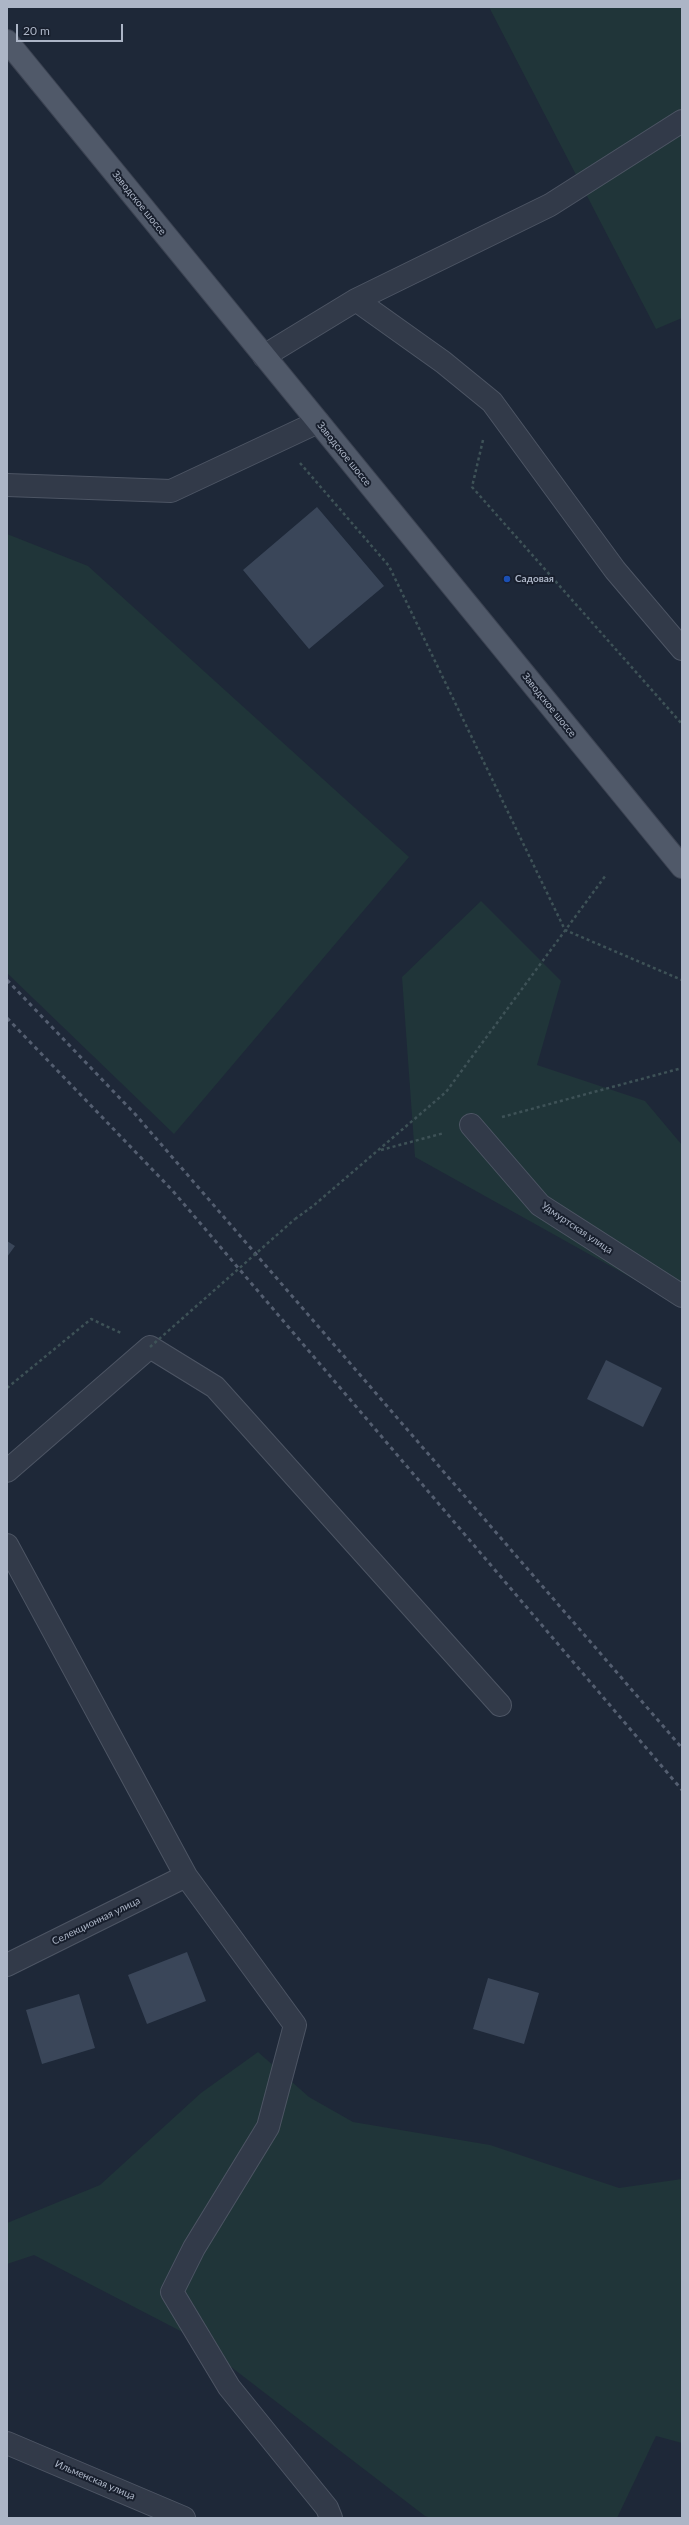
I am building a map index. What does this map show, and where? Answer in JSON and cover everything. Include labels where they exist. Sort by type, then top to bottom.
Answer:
[{"type":"main road","name":"Заводское шоссе","points":[[7,41],[681,865]]},
{"type":"street","points":[[264,356],[356,300],[550,205],[682,121]]},
{"type":"street","points":[[356,300],[443,362],[492,402],[615,570],[682,649]]},
{"type":"street","points":[[7,485],[171,490],[318,422]]},
{"type":"street","name":"Удмуртская улица","points":[[471,1125],[540,1205],[682,1296]]},
{"type":"street","points":[[7,1471],[146,1345],[215,1387],[500,1705]]},
{"type":"street","points":[[7,1545],[186,1876],[295,2025],[268,2127],[194,2248],[172,2292],[229,2387],[328,2508],[332,2518]]},
{"type":"street","name":"Селекционная улица","points":[[7,1965],[186,1876]]},
{"type":"street","name":"Ильменская улица","points":[[7,2443],[184,2518]]},
{"type":"path","points":[[492,402],[472,487],[682,724]]},
{"type":"path","points":[[280,440],[389,566],[565,930],[682,980]]},
{"type":"path","points":[[146,1345],[446,1092],[606,875]]},
{"type":"path","points":[[378,1150],[682,1068]]},
{"type":"path","points":[[7,1388],[91,1319],[123,1334]]},
{"type":"green space","points":[[489,7],[682,7],[682,318],[656,329]]},
{"type":"green space","points":[[7,534],[88,566],[409,857],[174,1134],[7,973]]},
{"type":"green space","points":[[481,901],[561,981],[537,1065],[645,1101],[682,1145],[682,1306],[415,1157],[402,977]]},
{"type":"green space","points":[[258,2052],[309,2097],[353,2122],[490,2145],[619,2188],[682,2179],[682,2443],[656,2436],[617,2518],[431,2518],[425,2516],[192,2337],[34,2255],[7,2264],[7,2223],[100,2185],[201,2093]]},
{"type":"building","points":[[317,507],[384,586],[309,649],[243,570]]},
{"type":"building","points":[[7,1241],[15,1246],[7,1257]]},
{"type":"building","points":[[606,1360],[662,1388],[643,1427],[587,1399]]},
{"type":"building","points":[[187,1952],[206,2001],[147,2024],[128,1975]]},
{"type":"building","points":[[488,1978],[539,1993],[524,2044],[473,2029]]},
{"type":"building","points":[[79,1994],[95,2048],[42,2064],[26,2010]]},
{"type":"railway","points":[[7,980],[135,1114],[682,1748]]},
{"type":"railway","points":[[7,1018],[172,1190],[682,1790]]},
{"type":"place","name":"Садовая","points":[[507,579]]}]
